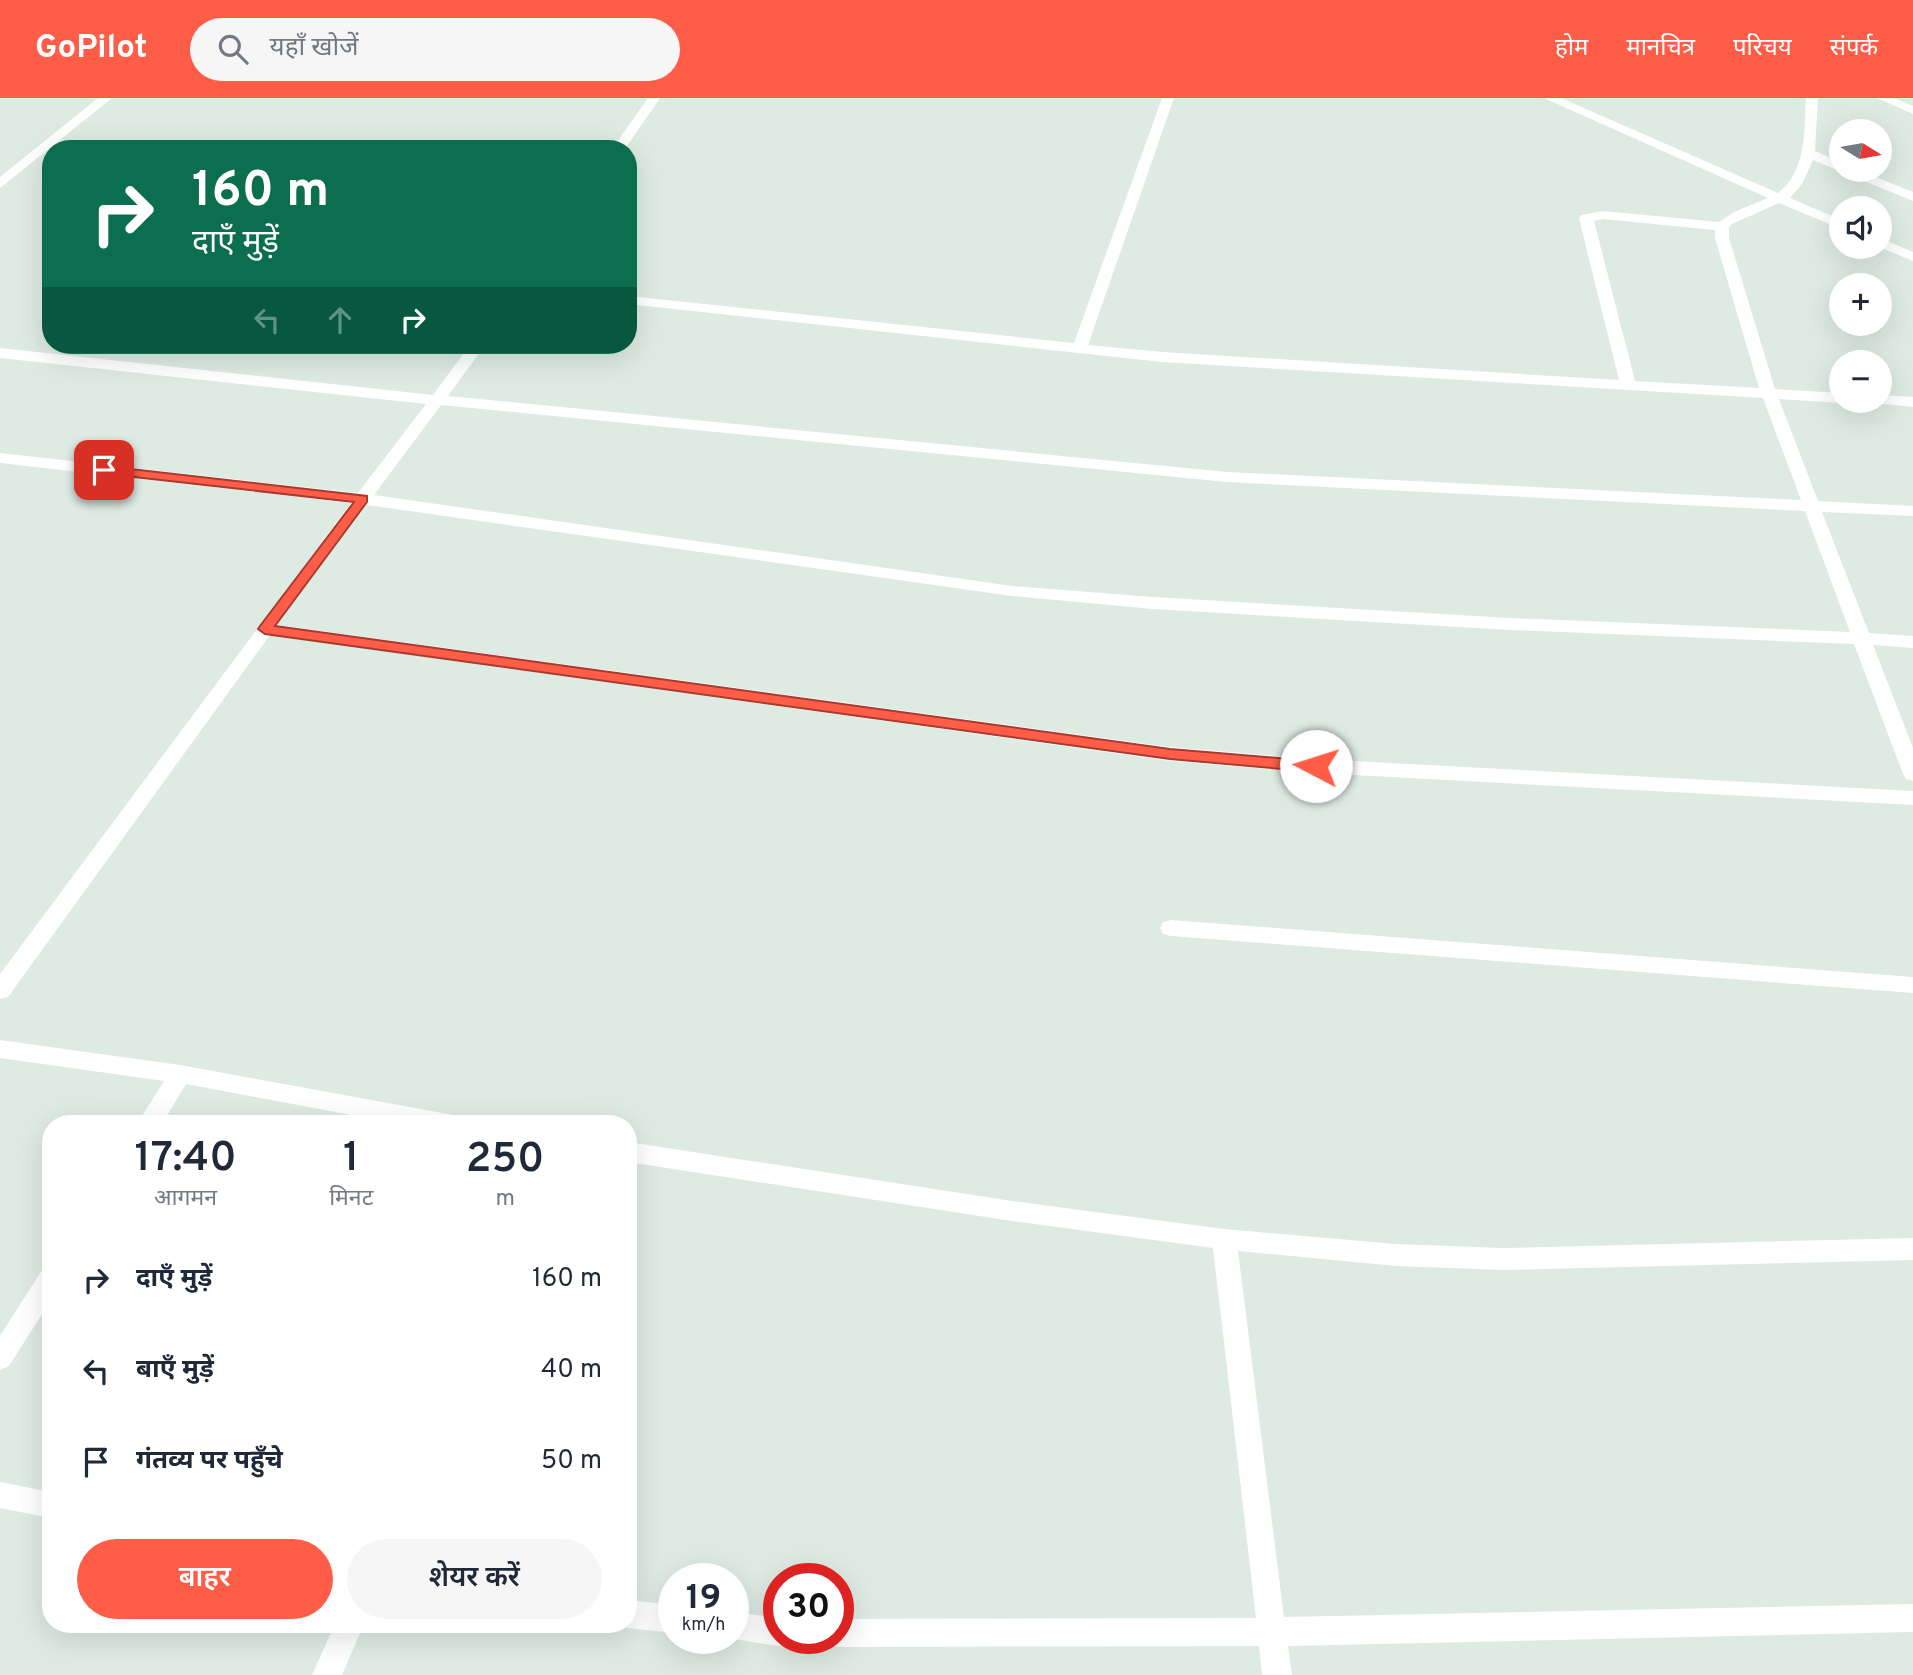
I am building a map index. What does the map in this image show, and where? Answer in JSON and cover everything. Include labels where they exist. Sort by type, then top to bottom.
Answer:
[{"type":"street","points":[[54,140],[106,98]]},
{"type":"street","points":[[624,140],[654,98]]},
{"type":"street","points":[[1080,349],[1168,98]]},
{"type":"street","points":[[1550,98],[1829,220]]},
{"type":"street","points":[[1812,98],[1807,166],[1798,183],[1782,198],[1731,218],[1723,226],[1722,238],[1769,394],[1913,774]]},
{"type":"street","points":[[1883,98],[1913,110]]},
{"type":"street","points":[[0,184],[42,150]]},
{"type":"street","points":[[1808,153],[1829,162]]},
{"type":"street","points":[[1876,182],[1913,197]]},
{"type":"street","points":[[1628,386],[1586,218],[1603,215],[1723,226]]},
{"type":"street","points":[[1892,247],[1913,257]]},
{"type":"street","points":[[637,301],[1080,349],[1297,366],[1829,397]]},
{"type":"street","points":[[0,353],[437,400],[1227,477],[1913,512]]},
{"type":"street","points":[[0,991],[265,629],[471,354]]},
{"type":"street","points":[[1892,401],[1913,402]]},
{"type":"street","points":[[0,458],[363,499],[1012,591],[1153,603],[1496,623],[1913,642]]},
{"type":"street","points":[[265,629],[1170,754],[1316,766],[1913,798]]},
{"type":"street","points":[[1171,928],[1913,985]]},
{"type":"street","points":[[0,1049],[180,1074],[404,1115]]},
{"type":"street","points":[[155,1115],[180,1074]]},
{"type":"street","points":[[637,1153],[1012,1211],[1224,1239],[1395,1255],[1490,1259],[1913,1249]]},
{"type":"street","points":[[1224,1239],[1277,1675]]},
{"type":"street","points":[[0,1358],[42,1292]]},
{"type":"street","points":[[0,1496],[42,1503]]},
{"type":"street","points":[[637,1615],[658,1617]]},
{"type":"street","points":[[854,1633],[1272,1632],[1913,1618]]},
{"type":"street","points":[[327,1675],[346,1633]]},
{"type":"route","points":[[104,470],[363,499],[265,629],[1170,754],[1316,766]]}]
